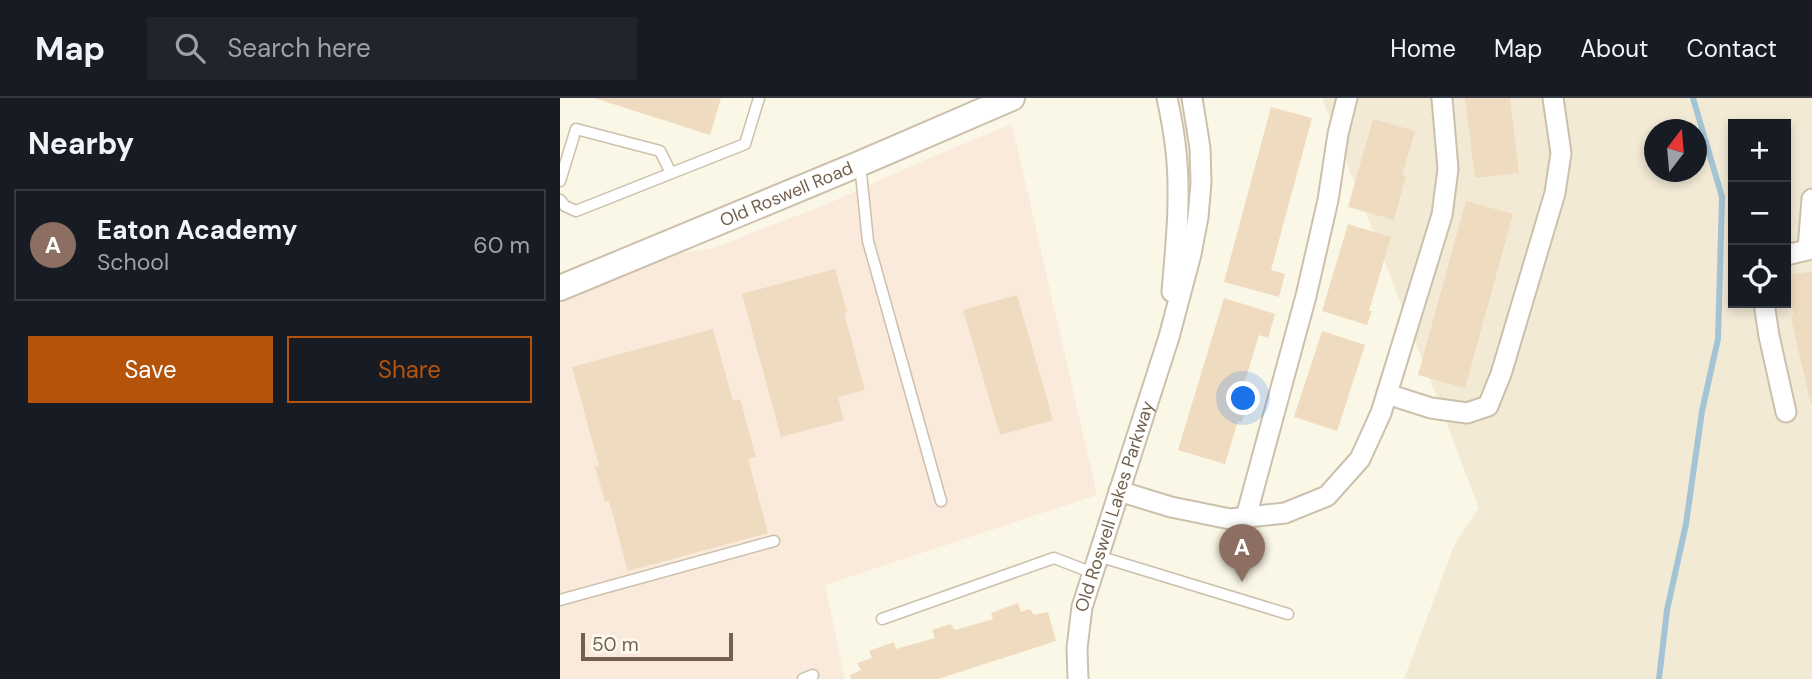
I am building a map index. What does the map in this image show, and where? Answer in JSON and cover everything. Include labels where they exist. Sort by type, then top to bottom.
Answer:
[{"type":"street","name":"Old Roswell Road","points":[[560,288],[1012,98]]},
{"type":"street","name":"Old Roswell Lakes Parkway","points":[[1167,98],[1176,151],[1178,183],[1169,337]]},
{"type":"street","name":"Old Roswell Lakes Parkway","points":[[1078,679],[1077,648],[1082,607],[1169,337],[1191,254],[1201,183],[1200,148],[1192,98]]},
{"type":"street","points":[[1247,517],[1307,296],[1347,98]]},
{"type":"street","points":[[1119,491],[1171,507],[1230,519],[1285,513],[1327,496],[1360,459],[1381,413],[1442,215],[1448,169],[1442,98]]},
{"type":"street","points":[[1387,394],[1431,408],[1467,413],[1488,406],[1501,374],[1556,193],[1561,153],[1553,98]]},
{"type":"street","points":[[1791,254],[1810,249],[1812,199]]},
{"type":"street","points":[[1765,308],[1786,412]]},
{"type":"lane","points":[[560,200],[565,206],[576,211],[745,144],[759,98]]},
{"type":"lane","points":[[560,181],[576,129],[660,151],[671,173]]},
{"type":"lane","points":[[859,164],[868,241],[941,501]]},
{"type":"lane","points":[[560,600],[774,541]]},
{"type":"lane","points":[[882,619],[1054,558],[1095,564],[1287,614]]},
{"type":"shaded area","points":[[1322,98],[1812,98],[1812,679],[1404,679],[1455,543],[1479,508]]},
{"type":"shaded area","points":[[1012,124],[1097,495],[825,585],[845,679],[560,679],[560,302],[674,254],[710,249],[827,204]]},
{"type":"building","points":[[594,98],[721,98],[710,135]]},
{"type":"building","points":[[1465,98],[1510,98],[1519,173],[1475,178]]},
{"type":"building","points":[[1271,107],[1312,118],[1271,270],[1285,274],[1279,297],[1224,282]]},
{"type":"building","points":[[1373,119],[1415,131],[1402,175],[1406,176],[1394,220],[1348,207]]},
{"type":"building","points":[[1466,201],[1513,214],[1465,388],[1418,375]]},
{"type":"building","points":[[1348,224],[1391,237],[1367,325],[1322,311]]},
{"type":"building","points":[[835,269],[865,390],[838,397],[844,420],[781,437],[742,294]]},
{"type":"building","points":[[1812,271],[1811,405],[1791,318],[1794,315],[1791,275]]},
{"type":"building","points":[[1017,295],[1053,420],[1000,435],[963,310]]},
{"type":"building","points":[[1224,298],[1275,314],[1268,338],[1259,335],[1240,397],[1249,400],[1242,422],[1238,421],[1225,464],[1178,450]]},
{"type":"building","points":[[713,329],[733,401],[740,399],[756,457],[748,459],[768,533],[628,571],[609,501],[605,502],[595,466],[599,466],[572,367]]},
{"type":"building","points":[[1322,331],[1365,345],[1337,431],[1294,417]]},
{"type":"building","points":[[1018,603],[1021,612],[1030,609],[1034,615],[1048,612],[1056,641],[938,679],[851,679],[850,675],[861,670],[857,663],[872,658],[869,651],[894,642],[896,649],[935,638],[932,630],[950,624],[955,630],[993,619],[991,613]]},
{"type":"waterway","points":[[1659,679],[1667,610],[1686,524],[1702,411],[1718,339],[1722,197],[1693,98]]},
{"type":"place","name":"Eaton Academy","points":[[1242,582]]}]
